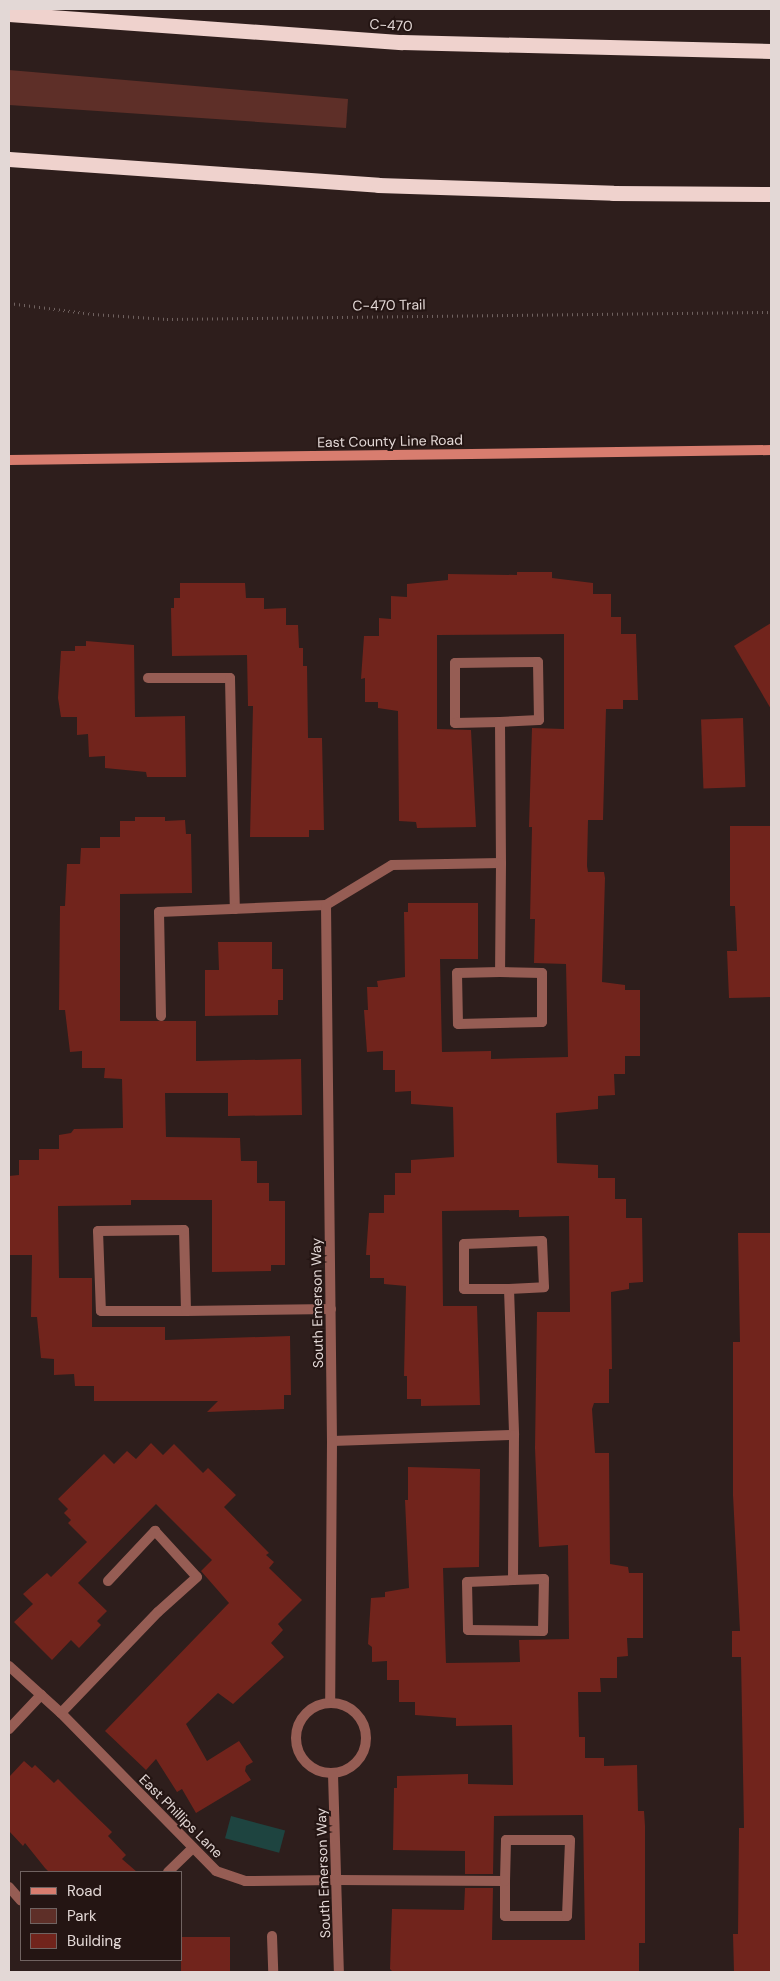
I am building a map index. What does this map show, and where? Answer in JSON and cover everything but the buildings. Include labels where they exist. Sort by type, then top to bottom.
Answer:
[{"type":"highway","name":"C-470","points":[[9,14],[420,42],[771,51]]},
{"type":"highway","points":[[9,159],[378,185],[621,193],[771,194]]},
{"type":"main road","name":"East County Line Road","points":[[9,460],[771,450]]},
{"type":"street","points":[[538,662],[539,720],[500,722],[455,723],[455,663],[538,662]]},
{"type":"street","points":[[148,678],[230,678],[235,909]]},
{"type":"street","points":[[500,722],[500,972]]},
{"type":"street","points":[[161,1016],[159,912],[326,905],[392,865],[501,863]]},
{"type":"street","name":"South Emerson Way","points":[[326,905],[332,1441],[330,1702]]},
{"type":"street","points":[[500,972],[542,973],[542,1022],[458,1024],[457,973],[500,972]]},
{"type":"street","points":[[186,1310],[184,1230],[98,1232],[101,1311],[331,1309]]},
{"type":"street","points":[[542,1241],[544,1287],[509,1289],[464,1289],[464,1244],[542,1241]]},
{"type":"street","points":[[509,1289],[514,1435],[512,1580]]},
{"type":"street","points":[[332,1441],[514,1435]]},
{"type":"street","points":[[61,1713],[158,1612],[197,1576],[155,1531],[108,1581]]},
{"type":"street","points":[[544,1579],[543,1631],[468,1630],[467,1582],[512,1580],[544,1579]]},
{"type":"street","name":"East Phillips Lane","points":[[9,1666],[61,1713],[216,1871],[245,1880],[505,1881]]},
{"type":"street","points":[[9,1728],[41,1694]]},
{"type":"street","points":[[330,1702],[348,1706],[361,1719],[367,1736],[363,1754],[351,1768],[333,1774],[315,1770],[300,1758],[294,1739],[298,1721],[312,1707],[330,1702]]},
{"type":"street","name":"South Emerson Way","points":[[333,1774],[338,1880],[339,1972]]},
{"type":"street","points":[[506,1840],[570,1840],[567,1916],[505,1916],[505,1881],[506,1840]]},
{"type":"street","points":[[169,1871],[193,1848]]},
{"type":"street","points":[[9,1887],[20,1899]]},
{"type":"street","points":[[272,1936],[272,1972]]},
{"type":"path","name":"C-470 Trail","points":[[9,303],[92,314],[167,319],[771,312]]},
{"type":"green space","points":[[9,70],[348,99],[346,128],[9,105]]},
{"type":"water","points":[[231,1816],[285,1830],[279,1853],[225,1838]]}]
